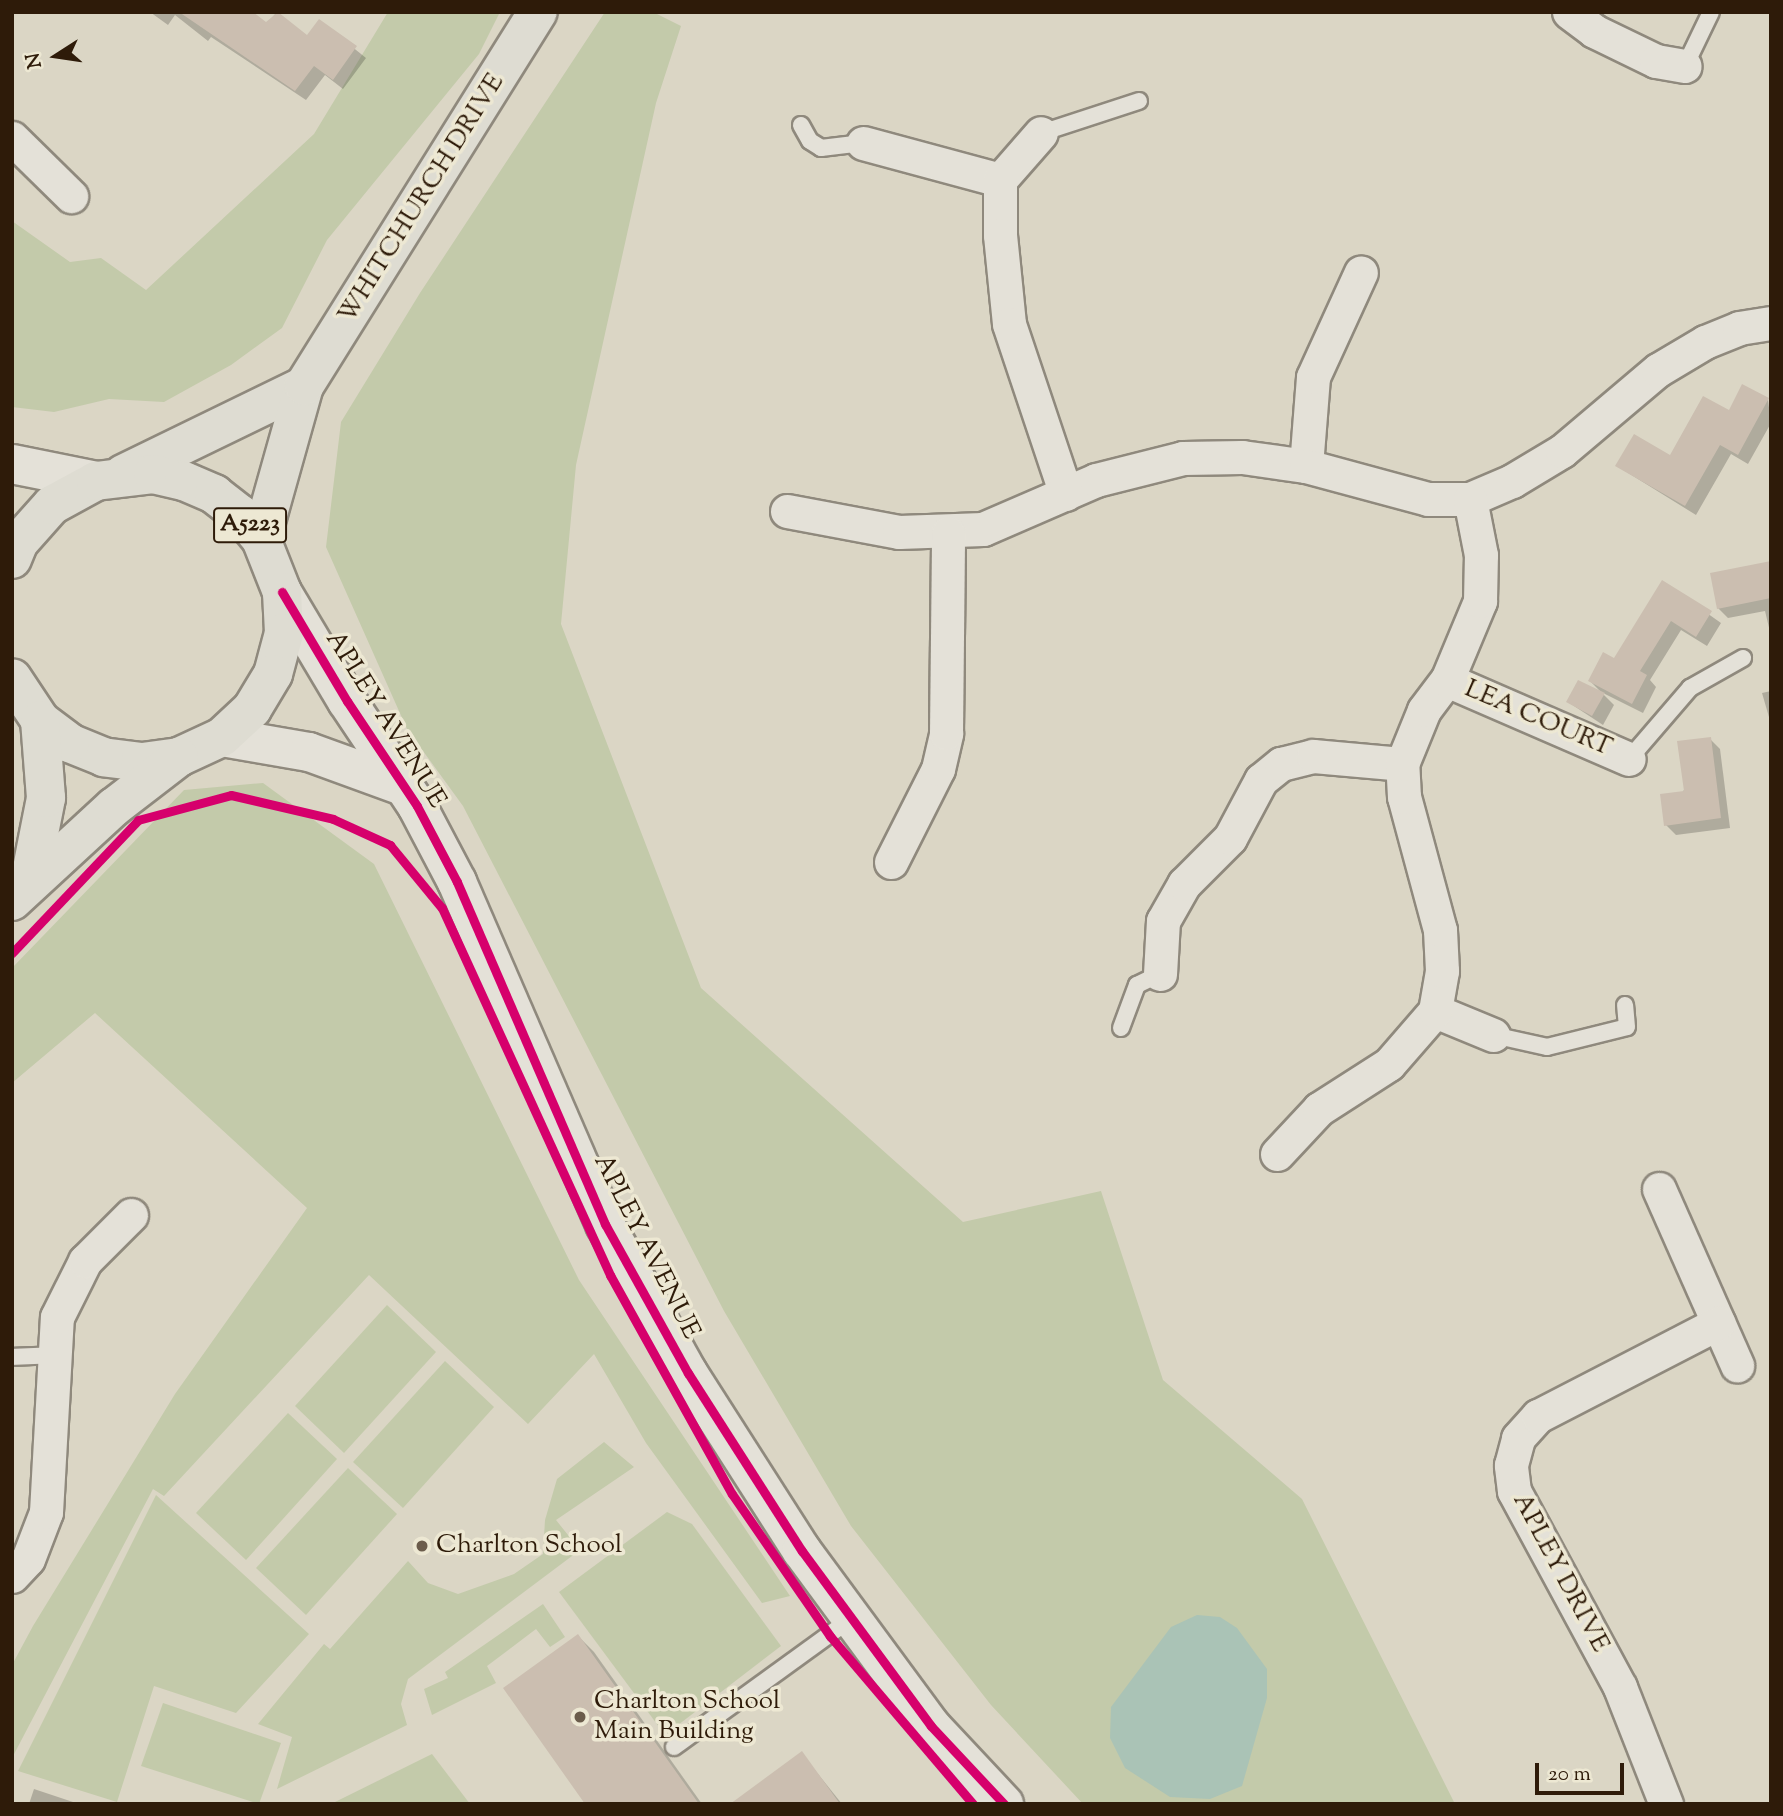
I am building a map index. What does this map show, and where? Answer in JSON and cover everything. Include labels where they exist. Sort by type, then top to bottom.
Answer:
[{"type":"main road","name":"WHITCHURCH DRIVE","points":[[261,539],[304,386],[538,12]]},
{"type":"main road","name":"A5223","points":[[12,559],[19,542],[52,505],[304,386]]},
{"type":"main road","name":"A5223","points":[[20,892],[114,807],[179,757],[222,737],[252,709],[274,674],[284,633],[282,592],[261,539],[240,514],[194,485],[153,474],[108,478]]},
{"type":"main road","name":"A5223","points":[[12,678],[40,720],[69,743],[104,757],[142,762],[179,757]]},
{"type":"main road","name":"A5223","points":[[20,892],[46,798],[40,720]]},
{"type":"street","points":[[1569,12],[1594,31],[1656,61],[1685,66]]},
{"type":"street","points":[[1041,133],[1000,180],[1000,235],[1009,324],[1066,494]]},
{"type":"street","points":[[12,138],[71,195]]},
{"type":"street","points":[[863,143],[1000,180]]},
{"type":"street","points":[[1306,466],[1313,377],[1361,272]]},
{"type":"street","points":[[787,511],[858,527],[948,533],[996,525],[1096,481],[1183,458],[1242,457],[1306,466],[1428,499],[1470,499],[1513,481],[1562,451],[1658,370],[1705,342],[1739,328],[1771,323]]},
{"type":"street","points":[[12,464],[108,478]]},
{"type":"street","points":[[1277,1154],[1320,1109],[1389,1063],[1435,1011],[1442,971],[1440,930],[1404,797],[1402,764],[1424,710],[1447,680],[1480,601],[1480,555],[1470,499]]},
{"type":"street","points":[[891,862],[937,769],[946,733],[948,533]]},
{"type":"street","name":"APLEY AVENUE","points":[[282,592],[403,786],[457,882],[605,1224],[695,1384],[802,1551],[931,1726],[1004,1804]]},
{"type":"street","name":"LEA COURT","points":[[1447,680],[1629,759]]},
{"type":"street","name":"APLEY AVENUE","points":[[222,737],[309,752],[403,786]]},
{"type":"street","points":[[1160,974],[1163,921],[1184,884],[1230,838],[1261,780],[1281,764],[1313,756],[1402,764]]},
{"type":"street","points":[[1435,1011],[1493,1035]]},
{"type":"street","points":[[1659,1189],[1737,1365]]},
{"type":"street","points":[[12,1576],[28,1559],[46,1512],[58,1317],[85,1261],[131,1215]]},
{"type":"street","name":"APLEY DRIVE","points":[[1667,1804],[1619,1687],[1514,1491],[1511,1465],[1518,1438],[1538,1416],[1718,1323]]},
{"type":"lane","points":[[1685,66],[1711,12]]},
{"type":"lane","points":[[1041,133],[1139,101]]},
{"type":"lane","points":[[801,125],[810,141],[821,148],[863,143]]},
{"type":"lane","points":[[1629,759],[1690,688],[1743,658]]},
{"type":"lane","points":[[1121,1028],[1137,985],[1160,974]]},
{"type":"lane","points":[[1493,1035],[1547,1047],[1627,1027],[1625,1005]]},
{"type":"lane","points":[[12,1357],[56,1354]]},
{"type":"lane","points":[[674,1747],[852,1618]]},
{"type":"shaded area","points":[[388,12],[500,12],[479,54],[327,240],[282,328],[231,365],[164,402],[109,399],[54,412],[12,407],[12,221],[70,262],[101,258],[146,290],[314,134]]},
{"type":"shaded area","points":[[605,12],[653,12],[681,26],[656,103],[576,465],[561,624],[701,988],[963,1222],[1101,1191],[1163,1380],[1302,1499],[1455,1804],[1083,1804],[991,1705],[851,1526],[724,1311],[463,806],[407,729],[326,547],[341,422],[420,293]]},
{"type":"shaded area","points":[[263,783],[374,864],[579,1280],[790,1596],[762,1603],[646,1443],[594,1354],[528,1424],[369,1275],[164,1496],[153,1489],[12,1758],[12,1665],[33,1626],[175,1394],[307,1208],[95,1013],[12,1083],[12,968],[184,790]]},
{"type":"shaded area","points":[[387,1305],[436,1352],[344,1453],[295,1406]]},
{"type":"shaded area","points":[[445,1361],[494,1407],[403,1508],[353,1462]]},
{"type":"shaded area","points":[[288,1413],[337,1459],[246,1560],[196,1513]]},
{"type":"shaded area","points":[[604,1442],[634,1467],[556,1520],[580,1550],[408,1679],[401,1704],[407,1725],[277,1789],[292,1737],[258,1724],[324,1644],[330,1649],[408,1561],[428,1583],[458,1594],[514,1574],[543,1554],[545,1520],[557,1479]]},
{"type":"shaded area","points":[[348,1468],[397,1514],[306,1615],[256,1568]]},
{"type":"shaded area","points":[[156,1495],[309,1634],[236,1713],[154,1686],[117,1802],[18,1771]]},
{"type":"shaded area","points":[[667,1512],[692,1524],[781,1646],[665,1735],[559,1592]]},
{"type":"shaded area","points":[[543,1604],[565,1637],[550,1647],[536,1629],[487,1666],[496,1683],[432,1715],[424,1689],[448,1678],[445,1672]]},
{"type":"shaded area","points":[[1197,1615],[1220,1617],[1237,1628],[1267,1669],[1267,1698],[1242,1786],[1210,1799],[1170,1797],[1125,1768],[1110,1738],[1111,1707],[1171,1627]]},
{"type":"shaded area","points":[[163,1703],[281,1743],[259,1804],[141,1766]]},
{"type":"shaded area","points":[[432,1754],[470,1804],[331,1804]]},
{"type":"building","points":[[179,12],[253,12],[266,22],[278,12],[307,35],[319,19],[357,46],[333,80],[314,66],[295,91]]},
{"type":"building","points":[[1742,384],[1769,398],[1738,455],[1720,445],[1685,506],[1615,466],[1634,434],[1670,455],[1703,396],[1729,410]]},
{"type":"building","points":[[1771,561],[1771,598],[1717,609],[1710,573]]},
{"type":"building","points":[[1662,580],[1712,611],[1696,637],[1671,621],[1640,671],[1647,675],[1632,704],[1588,681],[1603,652],[1614,658]]},
{"type":"building","points":[[1578,680],[1605,693],[1592,716],[1566,702]]},
{"type":"building","points":[[1711,737],[1721,818],[1664,826],[1660,794],[1684,791],[1677,741]]},
{"type":"building","name":"Charlton School Main Building","points":[[578,1634],[699,1804],[585,1804],[503,1688]]},
{"type":"building","name":"Charlton School Main Building","points":[[802,1751],[840,1804],[730,1804]]},
{"type":"cycle path","points":[[282,592],[347,701],[417,806],[457,882],[605,1224],[688,1373],[802,1551],[931,1726],[1004,1804]]},
{"type":"cycle path","points":[[12,953],[138,820],[231,795],[333,819],[390,845],[442,908],[610,1275],[732,1494],[830,1636],[973,1804]]},
{"type":"place","name":"Charlton School","points":[[422,1546]]},
{"type":"place","name":"Charlton School Main Building","points":[[580,1717]]}]
